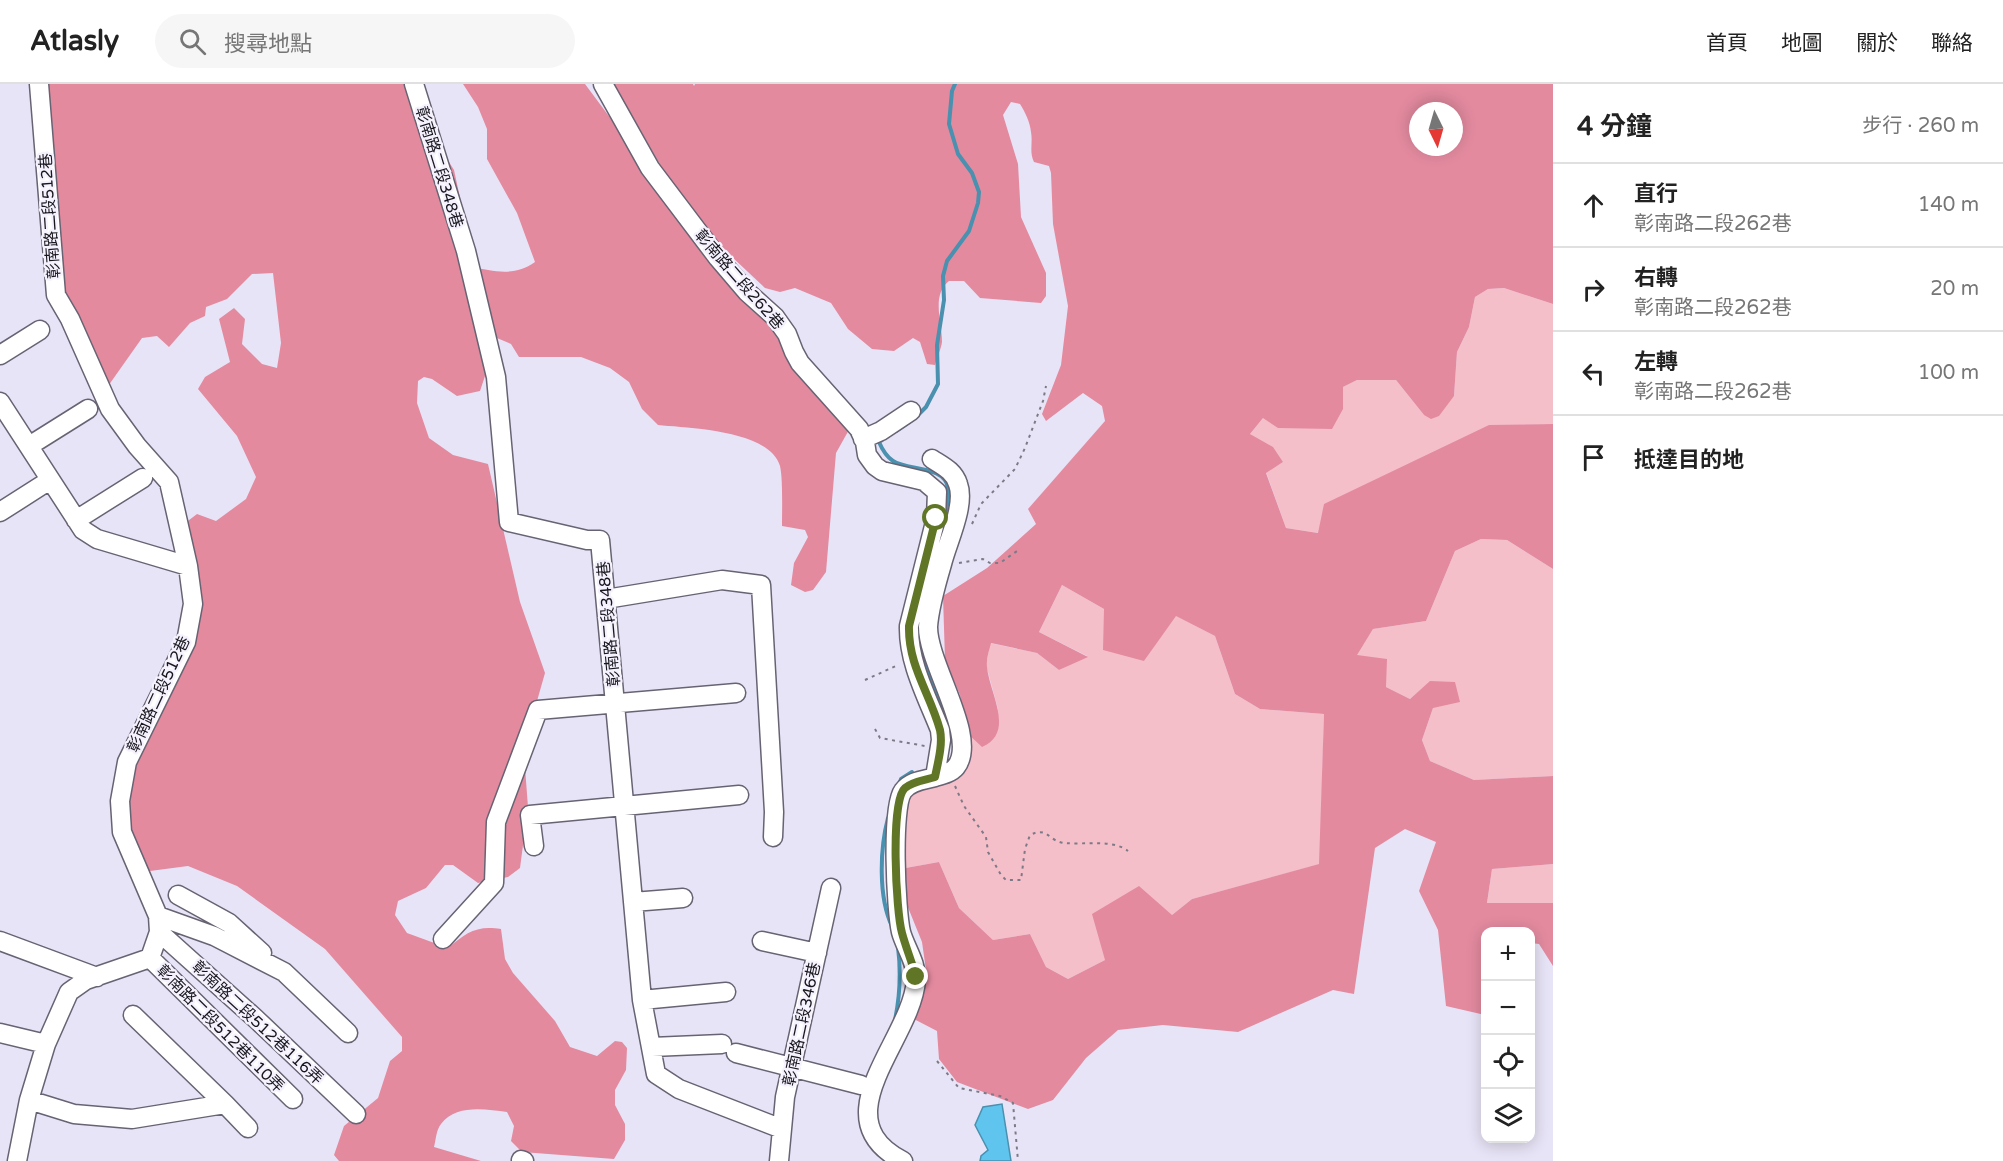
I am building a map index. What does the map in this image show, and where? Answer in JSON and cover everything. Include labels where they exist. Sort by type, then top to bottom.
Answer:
[{"type":"street","name":"彰南路二段512巷","points":[[39,84],[56,295],[70,319],[110,409],[137,446],[170,482],[188,566],[193,604],[186,642],[127,762],[120,801],[122,832],[158,924]]},
{"type":"street","name":"彰南路二段348巷","points":[[414,84],[466,251],[496,377],[509,522],[586,540],[600,540],[642,1000],[656,1074],[679,1089],[782,1129]]},
{"type":"street","name":"彰南路二段262巷","points":[[603,84],[650,168],[718,258],[747,292],[776,317],[788,334],[800,363],[850,418],[863,439],[867,455],[874,466],[882,471],[924,481],[937,492],[936,518],[909,626],[909,641],[912,659],[940,730],[943,774]]},
{"type":"street","points":[[0,355],[40,330]]},
{"type":"street","points":[[0,402],[82,530],[97,539],[188,566]]},
{"type":"street","points":[[28,446],[88,408]]},
{"type":"street","points":[[863,439],[881,431],[911,411]]},
{"type":"street","points":[[903,1161],[890,1154],[877,1141],[870,1131],[868,1113],[876,1077],[903,1021],[916,977],[901,932],[897,898],[898,802],[905,788],[915,782],[943,774],[957,767],[963,749],[962,734],[932,651],[928,628],[941,565],[958,510],[960,494],[958,484],[950,470],[932,459]]},
{"type":"street","points":[[76,520],[143,478]]},
{"type":"street","points":[[0,512],[50,480]]},
{"type":"street","points":[[606,599],[722,580],[761,585],[774,812],[773,837]]},
{"type":"street","points":[[443,939],[494,884],[496,822],[538,710],[736,693]]},
{"type":"street","points":[[534,846],[530,815],[739,795]]},
{"type":"street","name":"彰南路二段346巷","points":[[779,1161],[785,1097],[831,888]]},
{"type":"street","points":[[178,895],[229,923],[348,1033]]},
{"type":"street","points":[[633,902],[683,898]]},
{"type":"street","points":[[0,1158],[15,1161],[29,1100],[46,1044],[69,992],[86,980],[150,958],[158,924],[214,936],[284,972]]},
{"type":"street","name":"彰南路二段512巷116弄","points":[[158,924],[356,1114]]},
{"type":"street","points":[[0,941],[97,976]]},
{"type":"street","points":[[762,941],[817,953]]},
{"type":"street","name":"彰南路二段512巷110弄","points":[[150,958],[292,1099]]},
{"type":"street","points":[[642,1000],[726,992]]},
{"type":"street","points":[[133,1015],[248,1128]]},
{"type":"street","points":[[1,1040],[46,1044]]},
{"type":"street","points":[[652,1047],[729,1049],[861,1085]]},
{"type":"street","points":[[29,1100],[74,1114],[132,1119],[225,1104]]},
{"type":"path","points":[[967,528],[973,522],[981,504],[1015,468],[1043,401],[1046,386]]},
{"type":"path","points":[[941,565],[983,559],[990,563],[1000,563],[1017,551]]},
{"type":"path","points":[[865,680],[912,659]]},
{"type":"path","points":[[875,729],[880,738],[940,750]]},
{"type":"path","points":[[943,774],[954,784],[964,806],[986,837],[992,862],[1006,880],[1021,880],[1025,849],[1030,835],[1037,831],[1044,832],[1060,842],[1108,843],[1122,846],[1128,851]]},
{"type":"path","points":[[937,1061],[959,1088],[1000,1096],[1013,1103],[1018,1161]]},
{"type":"shaded area","points":[[41,84],[408,84],[422,119],[454,170],[467,230],[470,267],[504,272],[520,270],[535,262],[517,213],[487,159],[487,129],[478,107],[463,84],[585,84],[687,221],[713,266],[734,287],[779,315],[803,361],[839,392],[850,428],[836,453],[826,572],[813,590],[805,592],[791,585],[794,563],[808,537],[805,530],[782,526],[780,466],[773,454],[761,445],[726,433],[658,425],[642,409],[629,382],[610,368],[581,357],[519,357],[511,344],[497,338],[487,340],[483,346],[485,376],[480,391],[457,396],[432,379],[424,377],[418,381],[417,403],[429,438],[453,455],[488,464],[520,602],[545,673],[537,701],[522,728],[528,807],[520,868],[508,877],[478,883],[453,865],[445,865],[426,888],[398,901],[395,915],[407,933],[448,948],[472,931],[485,928],[501,929],[505,959],[513,973],[555,1021],[570,1047],[597,1056],[615,1041],[622,1042],[627,1048],[626,1070],[615,1090],[615,1105],[625,1124],[625,1140],[614,1159],[522,1152],[511,1141],[514,1126],[507,1112],[471,1109],[455,1113],[441,1124],[434,1147],[481,1161],[339,1161],[334,1155],[344,1126],[378,1098],[390,1061],[402,1051],[402,1037],[325,949],[237,886],[188,866],[150,871],[136,865],[123,800],[195,596],[180,527],[197,514],[216,521],[246,499],[256,477],[237,436],[198,389],[205,377],[230,362],[219,319],[234,308],[245,319],[242,344],[262,364],[277,368],[281,343],[273,273],[252,274],[227,299],[206,307],[205,316],[190,323],[169,347],[157,336],[142,338],[106,389],[69,332]]},
{"type":"shaded area","points":[[603,84],[693,84],[694,86],[695,84],[1553,84],[1553,304],[1504,288],[1488,289],[1475,297],[1469,327],[1457,352],[1454,396],[1439,416],[1431,419],[1424,415],[1396,380],[1357,380],[1343,387],[1343,409],[1332,429],[1278,428],[1263,418],[1250,434],[1273,447],[1283,462],[1266,473],[1286,528],[1318,533],[1324,504],[1489,425],[1553,424],[1553,569],[1507,540],[1481,539],[1455,551],[1426,621],[1373,629],[1357,655],[1387,659],[1386,687],[1410,699],[1430,681],[1455,682],[1460,702],[1433,708],[1422,740],[1430,761],[1474,780],[1553,776],[1553,864],[1492,869],[1487,903],[1553,903],[1553,966],[1539,944],[1535,944],[1535,927],[1481,927],[1481,1014],[1446,1006],[1438,930],[1419,891],[1436,842],[1405,829],[1375,848],[1354,994],[1333,990],[1238,1032],[1163,1025],[1118,1030],[1086,1058],[1053,1100],[1028,1109],[957,1082],[939,1059],[937,1031],[910,1017],[926,970],[922,942],[905,900],[900,869],[939,862],[959,908],[993,940],[1030,934],[1046,967],[1068,979],[1105,960],[1092,914],[1139,886],[1172,915],[1192,899],[1319,864],[1324,714],[1260,709],[1235,694],[1215,636],[1176,616],[1144,661],[1103,650],[1104,609],[1062,585],[1039,632],[1088,657],[1059,670],[1037,653],[991,643],[987,667],[998,711],[997,732],[992,741],[982,747],[966,732],[960,695],[945,660],[943,596],[987,568],[1036,524],[1028,509],[1105,421],[1102,406],[1083,393],[1046,421],[1042,414],[1061,365],[1068,306],[1053,224],[1051,173],[1049,166],[1034,162],[1030,125],[1020,104],[1011,102],[1003,115],[1018,164],[1021,217],[1046,273],[1046,296],[1041,303],[980,298],[964,281],[949,281],[940,294],[942,342],[935,365],[927,364],[920,342],[913,338],[894,351],[872,349],[848,329],[831,303],[795,288],[780,292],[765,288],[715,241],[672,186],[634,119]]},
{"type":"shaded area","points":[[1504,288],[1553,304],[1553,424],[1489,426],[1319,533],[1286,528],[1266,472],[1283,462],[1250,434],[1263,418],[1343,409],[1343,387],[1357,380],[1396,380],[1424,415],[1454,396],[1457,352],[1469,327],[1475,297],[1488,289]]},
{"type":"shaded area","points":[[1481,539],[1507,540],[1553,569],[1553,776],[1474,780],[1430,761],[1422,740],[1433,708],[1430,682],[1410,699],[1386,687],[1356,655],[1373,629],[1426,621],[1455,551]]},
{"type":"shaded area","points":[[1062,585],[1104,609],[1144,661],[1175,615],[1215,636],[1235,694],[1260,709],[1324,714],[1320,864],[1192,899],[1105,960],[1068,979],[1046,967],[1030,934],[993,940],[959,908],[939,862],[900,869],[905,790],[949,771],[966,732],[998,709],[986,665],[990,643],[1037,653],[1059,670],[1087,656],[1039,632]]},
{"type":"shaded area","points":[[1553,864],[1553,903],[1487,904],[1492,869]]},
{"type":"water","points":[[1002,1104],[1011,1161],[980,1161],[981,1156],[988,1150],[975,1125],[983,1107]]},
{"type":"waterway","points":[[918,415],[926,407],[938,384],[937,345],[944,300],[943,276],[947,261],[969,231],[978,203],[979,192],[972,173],[958,154],[949,124],[952,91],[955,84]]},
{"type":"waterway","points":[[896,431],[912,420]]},
{"type":"waterway","points":[[882,440],[879,442],[893,461],[933,472],[945,481],[949,495],[945,516]]},
{"type":"waterway","points":[[920,619],[924,660],[950,726]]},
{"type":"waterway","points":[[899,785],[901,779],[912,772]]},
{"type":"waterway","points":[[888,818],[883,843],[882,887],[887,914],[892,926]]},
{"type":"waterway","points":[[895,1020],[900,984],[898,947]]},
{"type":"route","points":[[916,977],[901,932],[896,880],[896,834],[900,795],[905,788],[915,782],[935,777],[940,750],[940,730],[912,659],[909,641],[909,626],[936,518]]}]
